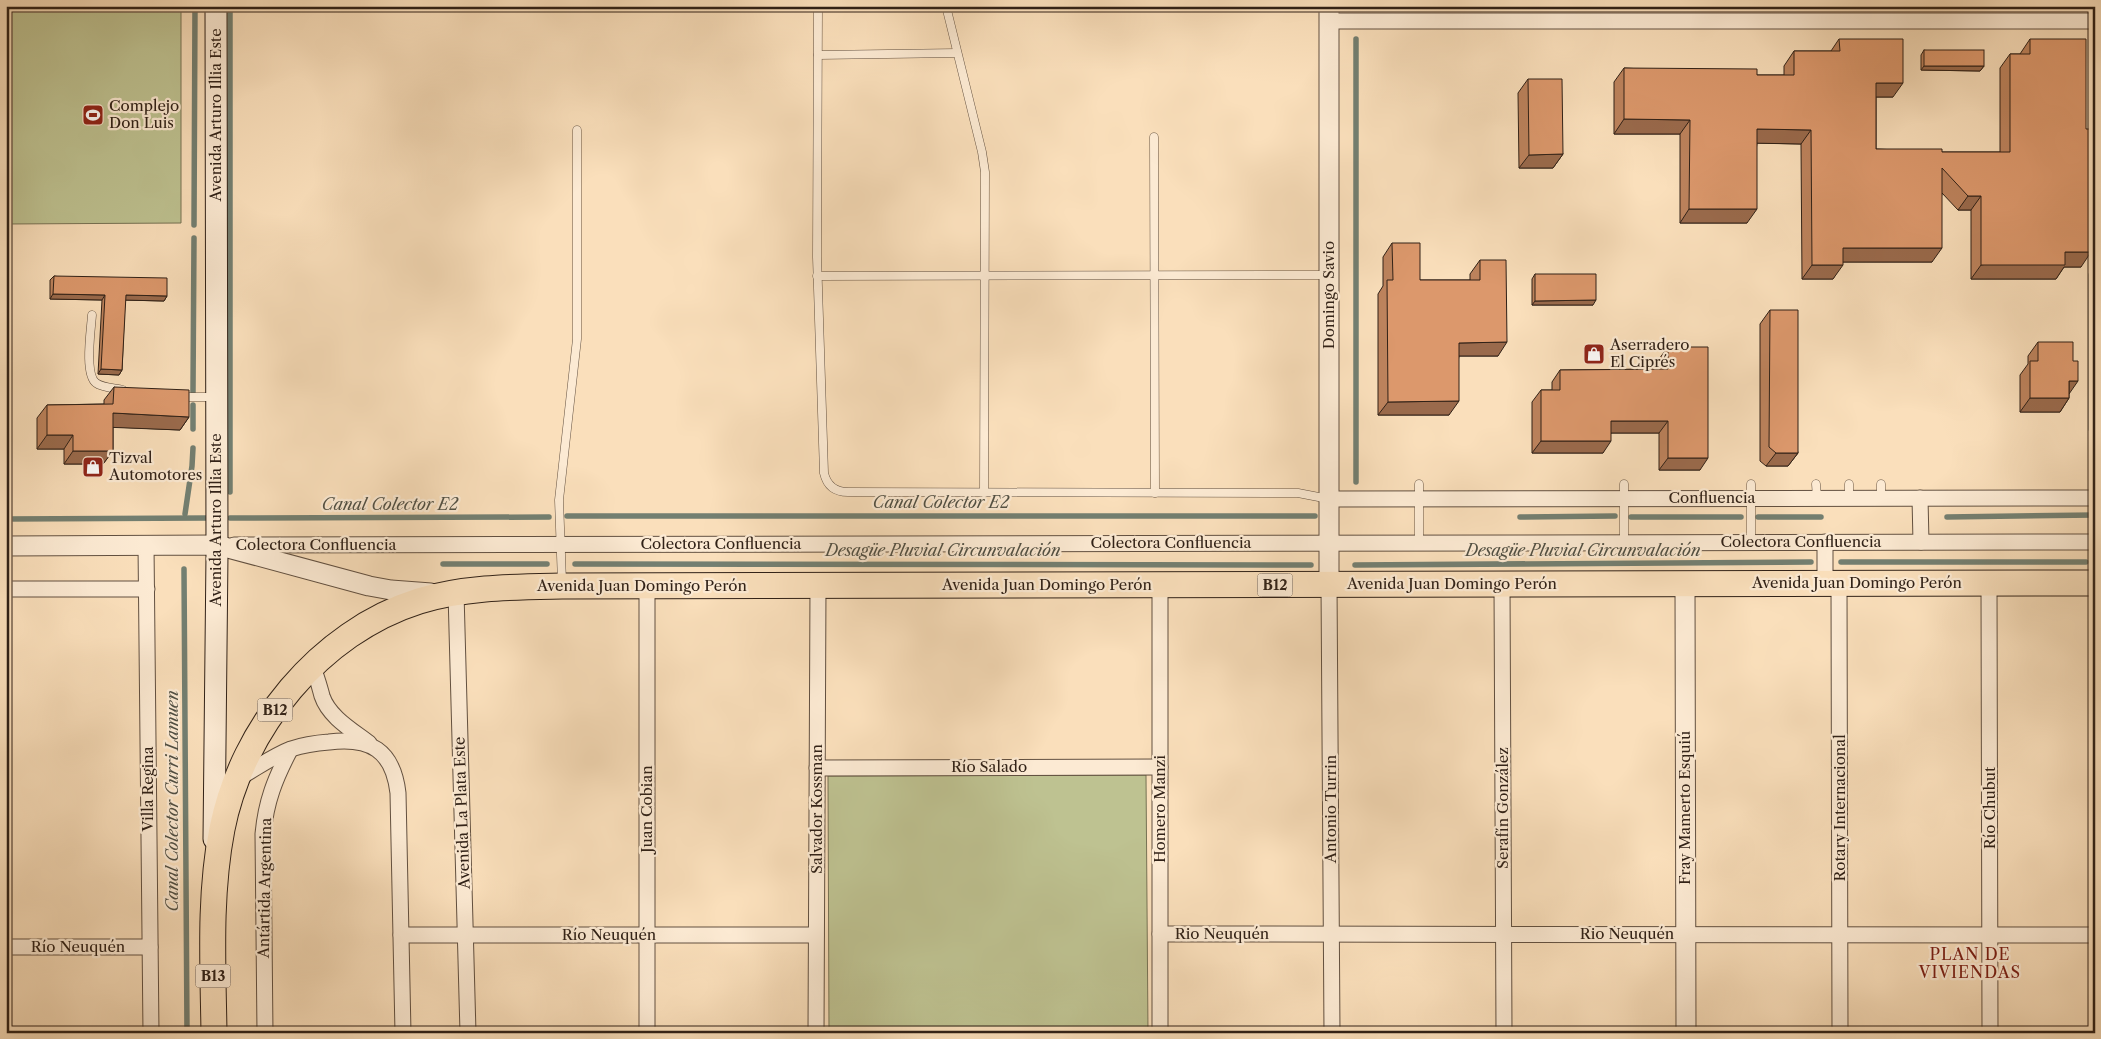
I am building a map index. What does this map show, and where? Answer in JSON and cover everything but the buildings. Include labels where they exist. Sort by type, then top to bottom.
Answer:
[{"type":"main road","name":"Avenida Arturo Illia Este","points":[[214,1033],[213,919],[217,545],[216,6]]},
{"type":"main road","name":"Avenida Juan Domingo Perón","points":[[456,593],[519,587],[562,586],[2095,583]]},
{"type":"main road","name":"B12","points":[[213,919],[221,834],[229,802],[261,731],[286,695],[312,666],[354,632],[378,618],[418,601],[456,593]]},
{"type":"street","points":[[1329,14],[2095,21]]},
{"type":"street","name":"Domingo Savio","points":[[1329,14],[1329,584]]},
{"type":"street","name":"Confluencia","points":[[1329,499],[1419,491],[1881,491],[1920,498],[2095,498]]},
{"type":"street","points":[[1920,498],[1921,542]]},
{"type":"street","name":"Rotary Internacional","points":[[1825,542],[1832,584],[1840,934],[1840,1033]]},
{"type":"street","name":"Colectora Confluencia","points":[[217,545],[2095,542]]},
{"type":"street","name":"Villa Regina","points":[[146,545],[150,1033]]},
{"type":"street","name":"Avenida Juan Domingo Perón","points":[[6,546],[217,545],[369,586],[415,593],[456,593]]},
{"type":"street","name":"Río Chubut","points":[[1989,583],[1990,1033]]},
{"type":"street","name":"Antonio Turrin","points":[[1329,584],[1332,1033]]},
{"type":"street","name":"Serafín González","points":[[1502,584],[1504,1033]]},
{"type":"street","name":"Fray Mamerto Esquiú","points":[[1685,584],[1686,1033]]},
{"type":"street","name":"Homero Manzi","points":[[1160,585],[1160,1033]]},
{"type":"street","name":"Juan Cobian","points":[[647,586],[648,1033]]},
{"type":"street","name":"Salvador Kossman","points":[[816,1033],[818,586]]},
{"type":"street","points":[[6,589],[147,589]]},
{"type":"street","name":"Avenida La Plata Este","points":[[456,593],[468,1033]]},
{"type":"street","points":[[312,666],[318,678],[323,697],[333,714],[382,752],[396,778],[398,793],[403,1033]]},
{"type":"street","points":[[238,779],[291,749],[314,743],[338,741],[372,745]]},
{"type":"street","name":"Antártida Argentina","points":[[265,1033],[263,834],[269,796],[291,749]]},
{"type":"street","name":"Río Salado","points":[[817,768],[1160,767]]},
{"type":"street","name":"Rio Neuquén","points":[[1160,934],[2095,935]]},
{"type":"street","name":"Río Neuquén","points":[[401,935],[816,935]]},
{"type":"street","name":"Río Neuquén","points":[[6,947],[150,946]]},
{"type":"lane","points":[[818,6],[817,276],[823,467],[825,479],[829,484],[843,492],[1298,493],[1329,499]]},
{"type":"lane","points":[[946,6],[984,162],[984,493]]},
{"type":"lane","points":[[818,55],[958,53]]},
{"type":"lane","points":[[562,586],[560,486],[577,340],[577,130]]},
{"type":"lane","points":[[1154,137],[1155,493]]},
{"type":"lane","points":[[817,276],[1329,275]]},
{"type":"lane","points":[[92,315],[89,368],[92,377],[101,386],[132,391]]},
{"type":"lane","points":[[174,397],[216,397]]},
{"type":"lane","points":[[1419,491],[1419,543]]},
{"type":"lane","points":[[1624,491],[1624,542]]},
{"type":"lane","points":[[1751,491],[1751,542]]},
{"type":"green space","name":"Complejo Don Luis","points":[[6,6],[181,6],[181,223],[6,224]]},
{"type":"green space","points":[[1146,775],[1148,1033],[829,1033],[828,776]]},
{"type":"waterway","name":"Canal Colector Curri Lamuen","points":[[194,225],[195,6]]},
{"type":"waterway","points":[[230,6],[230,492]]},
{"type":"waterway","points":[[1356,39],[1356,482]]},
{"type":"waterway","name":"Canal Colector Curri Lamuen","points":[[193,392],[194,238]]},
{"type":"waterway","points":[[2091,275],[2091,429]]},
{"type":"waterway","name":"Canal Colector Curri Lamuen","points":[[193,405],[193,429]]},
{"type":"waterway","name":"Canal Colector Curri Lamuen","points":[[185,514],[193,448]]},
{"type":"waterway","name":"Canal Colector E2","points":[[1947,517],[2095,515]]},
{"type":"waterway","name":"Canal Colector E2","points":[[567,516],[1315,516]]},
{"type":"waterway","name":"Canal Colector E2","points":[[1520,517],[1615,516]]},
{"type":"waterway","name":"Canal Colector E2","points":[[230,518],[549,517]]},
{"type":"waterway","name":"Canal Colector E2","points":[[1631,517],[1741,517]]},
{"type":"waterway","name":"Canal Colector E2","points":[[1758,517],[1821,517]]},
{"type":"waterway","name":"Canal Colector E2","points":[[6,519],[207,518]]},
{"type":"waterway","name":"Desagüe Pluvial Circunvalación","points":[[1355,565],[1811,562]]},
{"type":"waterway","name":"Desagüe Pluvial Circunvalación","points":[[1841,562],[2086,562]]},
{"type":"waterway","name":"Desagüe Pluvial Circunvalación","points":[[443,564],[547,564]]},
{"type":"waterway","name":"Desagüe Pluvial Circunvalación","points":[[575,564],[1311,565]]},
{"type":"waterway","name":"Canal Colector Curri Lamuen","points":[[184,569],[187,1033]]},
{"type":"place","name":"Complejo Don Luis","points":[[93,115]]},
{"type":"place","name":"Aserradero El Ciprés","points":[[1594,354]]},
{"type":"place","name":"Tizval Automotores","points":[[93,467]]},
{"type":"district","name":"PLAN DE VIVIENDAS","points":[[1970,963]]}]
